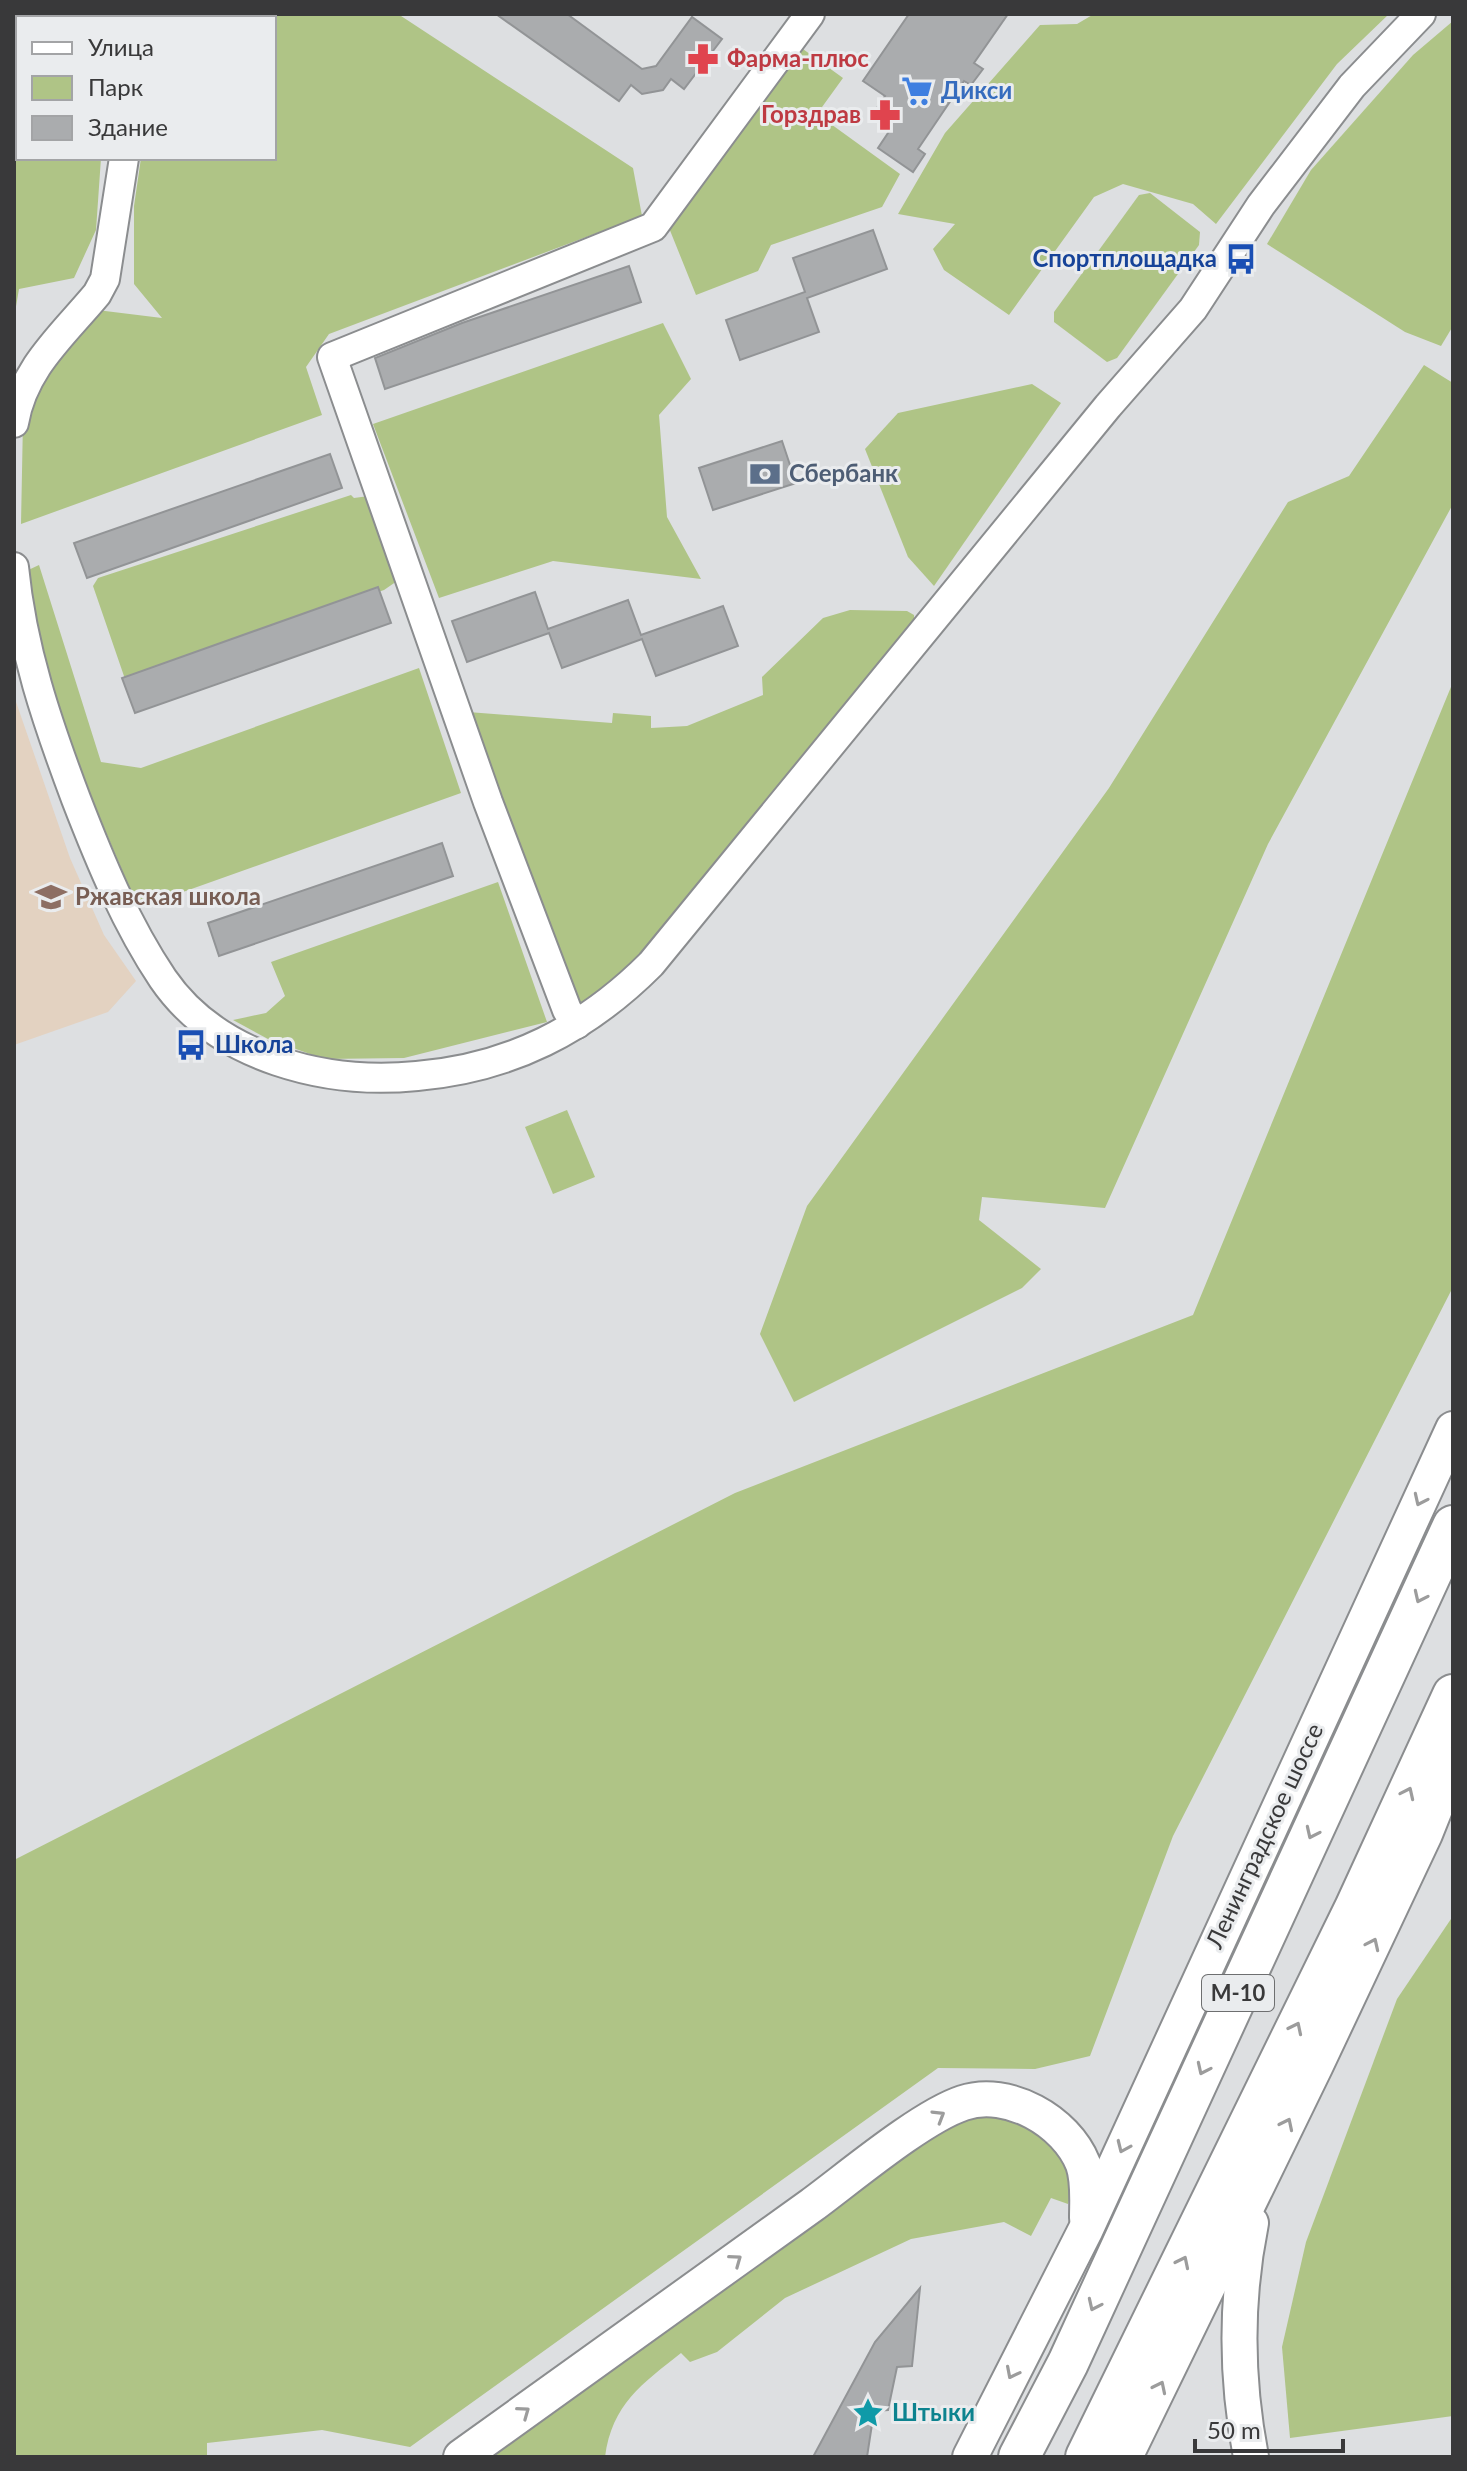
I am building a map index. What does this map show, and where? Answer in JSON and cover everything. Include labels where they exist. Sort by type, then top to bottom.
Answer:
[{"type":"highway","name":"Ленинградское шоссе","points":[[1019,2457],[1068,2363],[1453,1526]]},
{"type":"highway","name":"М-10","points":[[1086,2457],[1355,1908],[1453,1695]]},
{"type":"main road","name":"Ленинградское шоссе","points":[[970,2457],[1086,2229],[1453,1429]]},
{"type":"main road","points":[[1125,2457],[1425,1834],[1453,1764]]},
{"type":"main road","points":[[461,2457],[874,2159],[963,2102],[984,2099],[1005,2102],[1025,2108],[1052,2123],[1083,2164],[1088,2193],[1086,2229]]},
{"type":"main road","points":[[1251,2457],[1240,2401],[1238,2354],[1244,2261],[1259,2183]]},
{"type":"street","points":[[577,1024],[567,1010],[488,802],[332,357],[653,227],[810,14]]},
{"type":"street","points":[[14,567],[30,668],[44,715],[112,887],[164,980],[209,1024],[266,1057],[296,1068],[383,1079],[483,1067],[539,1047],[630,985],[681,929],[1108,406],[1193,309],[1261,205],[1352,86],[1421,14]]},
{"type":"street","points":[[14,423],[18,396],[30,373],[97,294],[105,279],[124,160]]},
{"type":"shaded area","name":"Ржавская школа","points":[[14,696],[70,858],[104,935],[136,981],[108,1012],[14,1045]]},
{"type":"green space","points":[[14,14],[108,14],[16,16],[16,160],[101,160],[96,230],[74,278],[19,289],[14,318]]},
{"type":"green space","points":[[398,14],[633,168],[642,216],[329,334],[306,367],[322,415],[21,524],[23,420],[43,372],[97,310],[162,318],[134,284],[134,206],[141,160],[276,160],[276,16],[160,16]]},
{"type":"green space","points":[[1094,14],[1389,14],[1337,64],[1216,224],[1193,204],[1123,184],[1094,197],[1009,315],[944,270],[933,249],[955,224],[898,214],[945,133],[1040,25],[1077,24]]},
{"type":"green space","points":[[1453,21],[1453,326],[1441,346],[1405,332],[1267,244],[1311,170],[1413,55]]},
{"type":"green space","points":[[796,44],[843,78],[817,114],[900,174],[882,207],[771,245],[758,271],[696,295],[667,223]]},
{"type":"green space","points":[[1150,193],[1200,232],[1199,245],[1117,358],[1107,362],[1054,322],[1054,312],[1139,195]]},
{"type":"green space","points":[[663,323],[691,379],[659,415],[667,517],[701,579],[553,561],[439,598],[373,424]]},
{"type":"green space","points":[[1424,365],[1453,383],[1453,504],[1268,844],[1105,1208],[982,1197],[979,1220],[1041,1269],[1022,1288],[794,1402],[760,1334],[807,1206],[1109,788],[1288,502],[1349,476]]},
{"type":"green space","points":[[1032,384],[1061,403],[934,586],[908,557],[865,449],[898,413]]},
{"type":"green space","points":[[351,495],[354,498],[369,496],[400,579],[384,590],[125,679],[93,586],[98,578]]},
{"type":"green space","points":[[39,565],[101,762],[141,768],[419,668],[461,793],[138,908],[50,700],[24,572]]},
{"type":"green space","points":[[850,610],[907,611],[914,615],[914,624],[642,956],[581,1007],[468,712],[612,723],[613,713],[651,716],[651,728],[687,726],[763,695],[762,677],[823,618]]},
{"type":"green space","points":[[1453,682],[1453,1287],[1173,1836],[1090,2056],[1035,2069],[938,2068],[410,2447],[322,2430],[207,2443],[207,2457],[14,2457],[14,1860],[735,1493],[1193,1315]]},
{"type":"green space","points":[[498,882],[547,1022],[404,1058],[324,1059],[268,1039],[233,1020],[266,1013],[285,996],[271,962]]},
{"type":"green space","points":[[567,1110],[595,1177],[553,1194],[525,1127]]},
{"type":"green space","points":[[1453,1916],[1453,2416],[1290,2438],[1282,2347],[1306,2242],[1397,1999]]},
{"type":"green space","points":[[991,2114],[1014,2117],[1033,2127],[1054,2145],[1068,2166],[1071,2191],[1068,2204],[1051,2198],[1031,2236],[1004,2222],[911,2239],[785,2298],[717,2352],[690,2362],[681,2353],[654,2375],[622,2409],[614,2423],[605,2457],[480,2457],[946,2123]]},
{"type":"building","points":[[496,14],[567,14],[642,69],[656,66],[692,17],[722,39],[684,89],[671,79],[663,90],[642,94],[631,85],[619,101]]},
{"type":"building","name":"Дикси","points":[[909,14],[1008,14],[974,63],[983,69],[971,85],[964,81],[918,149],[925,154],[913,172],[878,148],[890,130],[871,117],[885,96],[863,81]]},
{"type":"building","points":[[873,230],[887,269],[807,298],[819,332],[740,360],[726,320],[805,292],[793,258]]},
{"type":"building","points":[[629,266],[641,302],[385,389],[375,358],[462,323]]},
{"type":"building","points":[[782,441],[796,483],[713,510],[699,468]]},
{"type":"building","points":[[330,454],[342,488],[87,578],[74,543]]},
{"type":"building","points":[[378,587],[391,623],[135,713],[122,678]]},
{"type":"building","points":[[535,592],[548,629],[628,600],[641,635],[723,606],[738,646],[656,676],[642,639],[562,668],[549,633],[467,662],[452,621]]},
{"type":"building","points":[[442,843],[453,876],[219,956],[208,923]]},
{"type":"building","points":[[920,2288],[912,2366],[897,2367],[888,2410],[874,2411],[867,2457],[813,2457],[875,2342]]},
{"type":"place","name":"Фарма-плюс","points":[[703,59]]},
{"type":"place","name":"Дикси","points":[[917,91]]},
{"type":"place","name":"Горздрав","points":[[885,115]]},
{"type":"place","name":"Спортплощадка","points":[[1241,259]]},
{"type":"place","name":"Сбербанк","points":[[765,474]]},
{"type":"place","name":"Ржавская школа","points":[[51,897]]},
{"type":"place","name":"Школа","points":[[191,1045]]},
{"type":"place","name":"Штыки","points":[[868,2413]]}]
